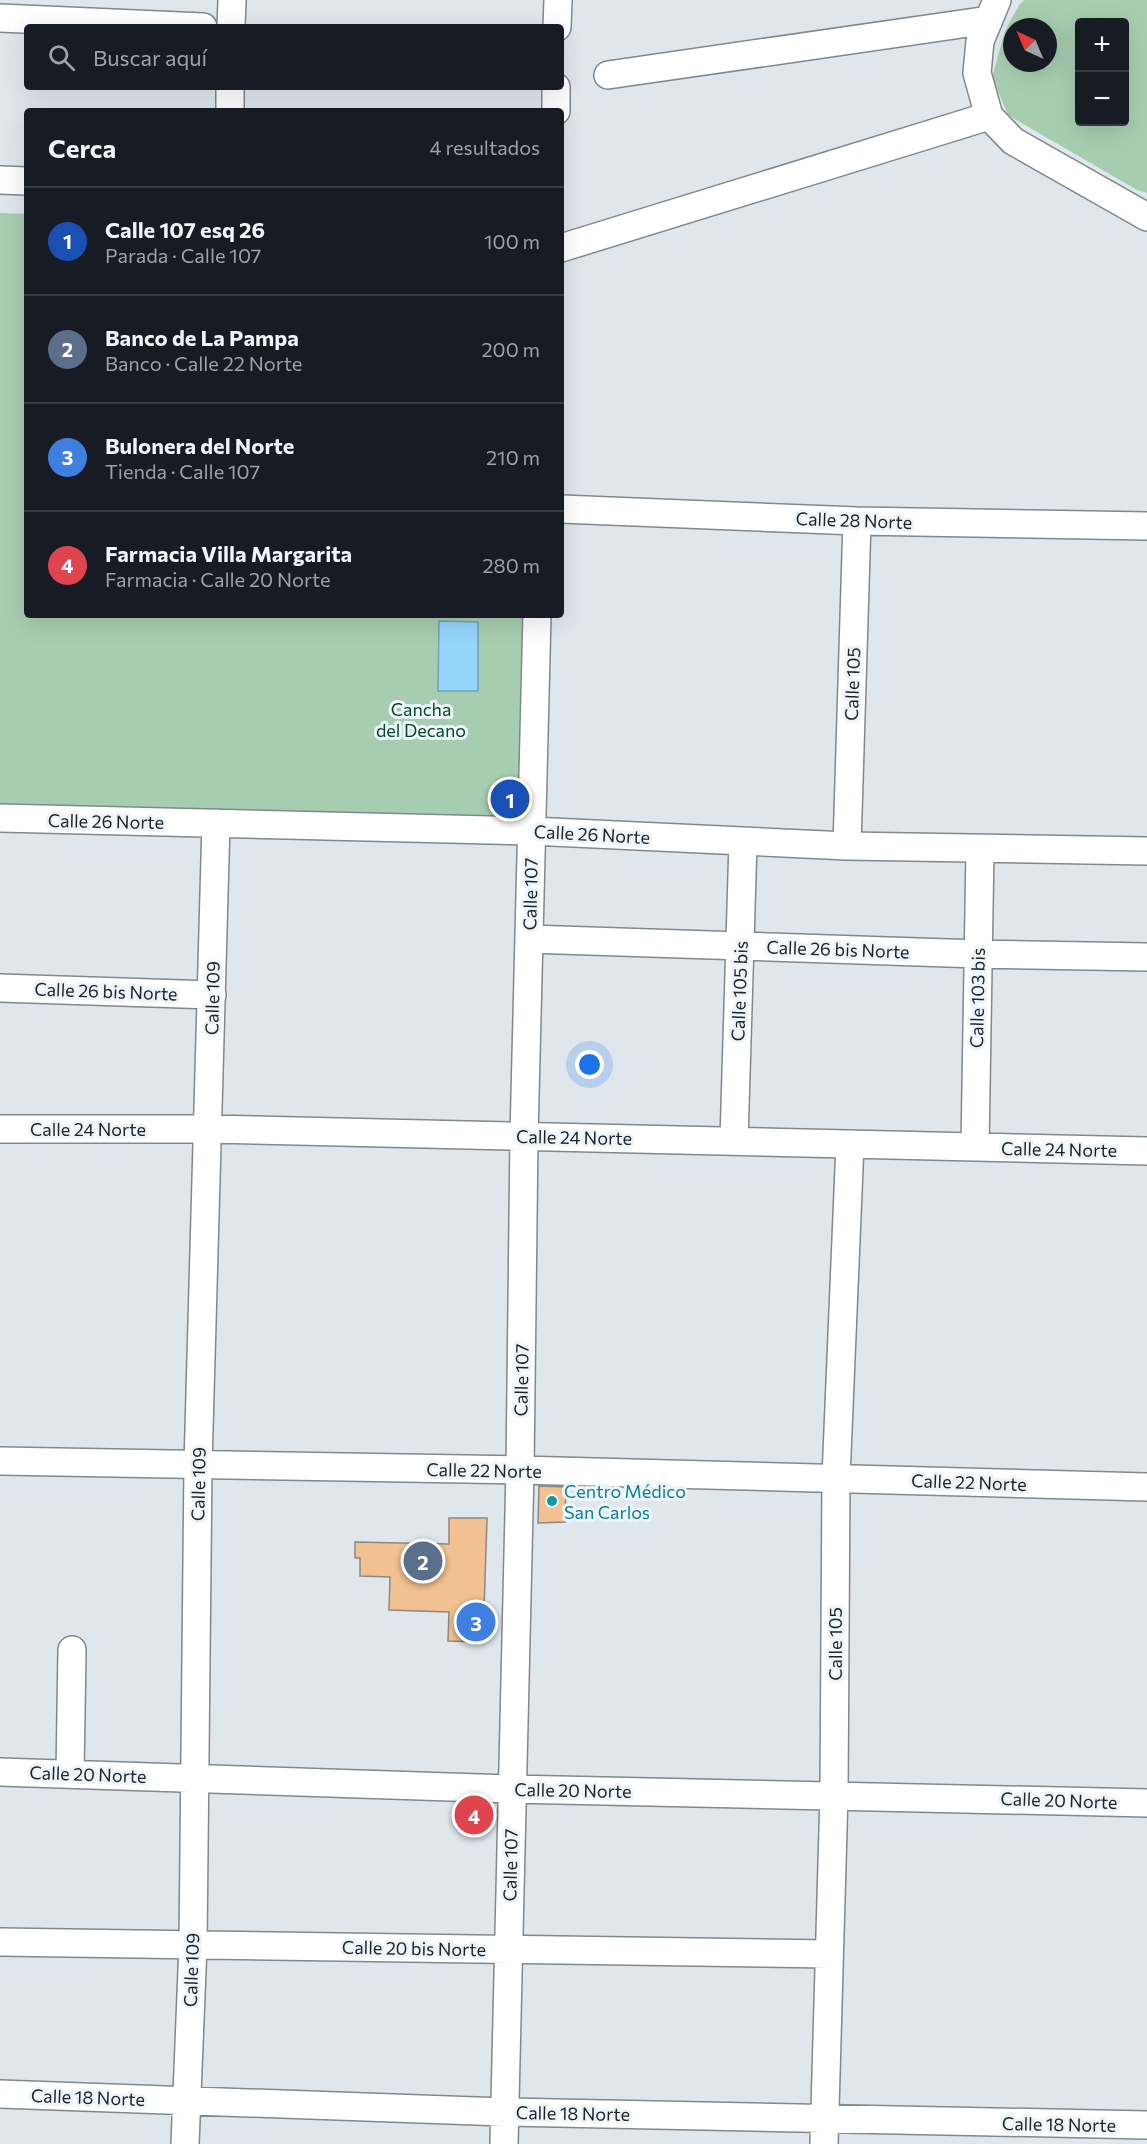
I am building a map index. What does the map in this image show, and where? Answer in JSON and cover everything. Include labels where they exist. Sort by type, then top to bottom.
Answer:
[{"type":"street","points":[[231,24],[232,0]]},
{"type":"street","points":[[557,24],[558,0]]},
{"type":"street","points":[[608,75],[993,10]]},
{"type":"street","points":[[993,10],[980,40],[977,73],[989,116],[1013,141],[1147,217]]},
{"type":"street","points":[[0,18],[135,24]]},
{"type":"street","points":[[230,90],[230,108]]},
{"type":"street","points":[[556,90],[556,108]]},
{"type":"street","points":[[564,247],[989,116]]},
{"type":"street","points":[[0,180],[24,181]]},
{"type":"street","name":"Calle 28 Norte","points":[[564,509],[857,521],[1147,526]]},
{"type":"street","name":"Calle 105","points":[[847,846],[857,521]]},
{"type":"street","name":"Calle 107","points":[[504,2144],[537,618]]},
{"type":"street","name":"Calle 26 Norte","points":[[0,818],[531,831],[847,846],[1147,851]]},
{"type":"street","name":"Calle 109","points":[[185,2144],[193,1945],[198,1465],[216,823]]},
{"type":"street","name":"Calle 105 bis","points":[[734,1140],[742,842]]},
{"type":"street","name":"Calle 103 bis","points":[[975,1147],[980,849]]},
{"type":"street","name":"Calle 26 bis Norte","points":[[529,939],[978,954],[1147,957]]},
{"type":"street","name":"Calle 26 bis Norte","points":[[0,988],[212,995]]},
{"type":"street","name":"Calle 24 Norte","points":[[0,1129],[209,1129],[1147,1151]]},
{"type":"street","name":"Calle 105","points":[[825,2132],[834,1794],[836,1479],[850,1144]]},
{"type":"street","name":"Calle 22 Norte","points":[[0,1461],[520,1470],[1147,1487]]},
{"type":"street","points":[[70,1774],[72,1650]]},
{"type":"street","name":"Calle 20 Norte","points":[[0,1772],[512,1789],[834,1794],[1147,1803]]},
{"type":"street","name":"Calle 20 bis Norte","points":[[0,1942],[829,1954]]},
{"type":"street","name":"Calle 18 Norte","points":[[0,2094],[504,2112],[825,2132],[1147,2125]]},
{"type":"green space","points":[[1024,0],[1147,0],[1147,193],[1137,190],[1008,115],[992,77],[1003,38],[1003,72],[1057,72],[1057,18],[1012,18]]},
{"type":"green space","name":"Cancha del Decano","points":[[0,213],[24,214],[24,618],[529,618],[523,825],[0,814]]},
{"type":"water","points":[[439,621],[478,622],[478,691],[438,691]]},
{"type":"building","name":"Centro Médico San Carlos","points":[[539,1486],[566,1487],[565,1522],[538,1523]]},
{"type":"building","points":[[449,1518],[487,1518],[483,1642],[448,1641],[449,1612],[389,1610],[390,1577],[360,1576],[360,1558],[355,1558],[355,1542],[449,1544]]},
{"type":"place","name":"Calle 107 esq 26","points":[[510,799]]},
{"type":"place","name":"Centro Médico San Carlos","points":[[552,1501]]},
{"type":"place","name":"Banco de La Pampa","points":[[423,1561]]},
{"type":"place","name":"Bulonera del Norte","points":[[476,1622]]},
{"type":"place","name":"Farmacia Villa Margarita","points":[[474,1815]]}]
